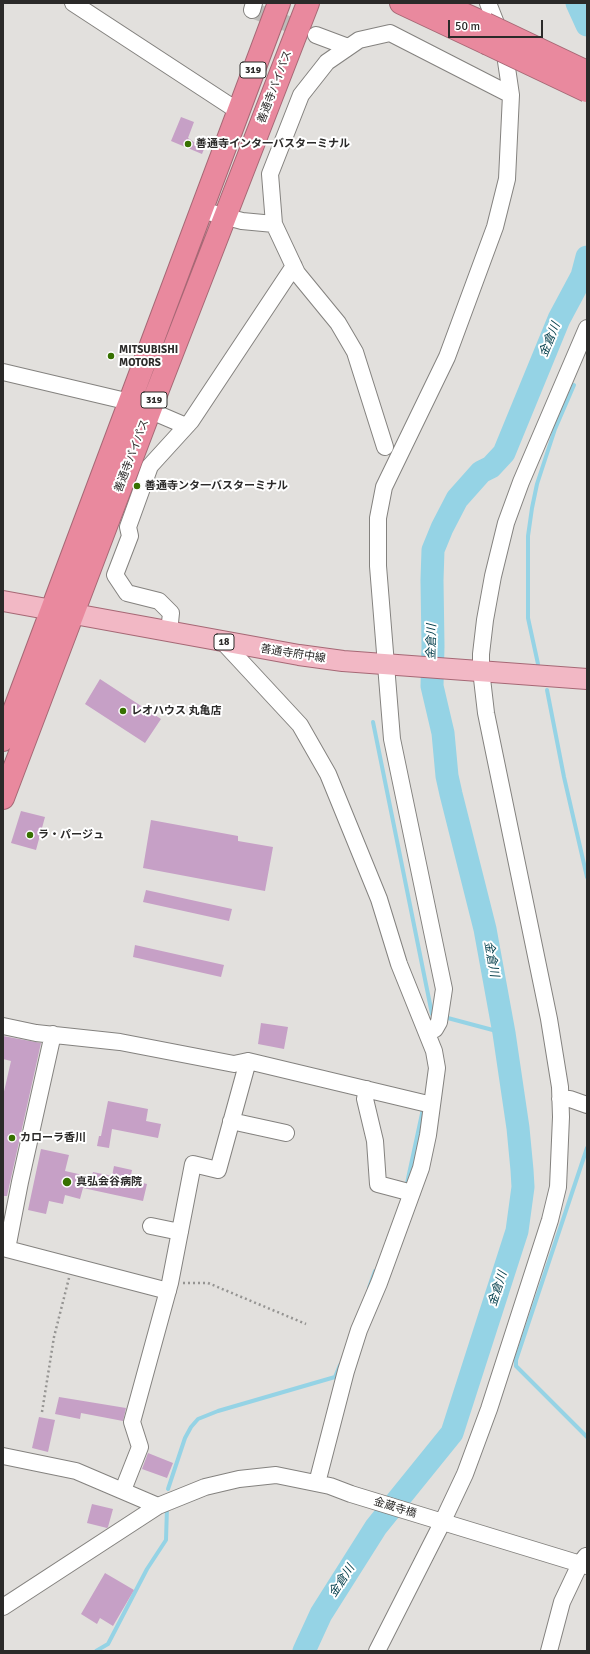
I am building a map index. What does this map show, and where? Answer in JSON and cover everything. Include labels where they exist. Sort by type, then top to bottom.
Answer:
[{"type":"highway","name":"善通寺バイパス","points":[[3,798],[61,612],[130,402],[279,3]]},
{"type":"highway","name":"善通寺バイパス","points":[[3,740],[150,410],[308,3]]},
{"type":"highway","points":[[401,3],[587,72]]},
{"type":"highway","points":[[439,3],[486,34],[587,91]]},
{"type":"main road","name":"善通寺府中線","points":[[3,601],[223,642],[343,661],[587,679]]},
{"type":"street","points":[[73,3],[238,111]]},
{"type":"street","points":[[427,1033],[435,1029],[440,1017],[444,989],[392,739],[392,664],[378,566],[378,518],[384,487],[447,357],[495,228],[507,179],[511,95],[503,41],[488,3]]},
{"type":"street","points":[[385,447],[355,352],[338,323],[297,273],[274,224],[270,174],[301,95],[327,62],[359,40],[390,33],[511,95]]},
{"type":"street","points":[[316,35],[348,48]]},
{"type":"street","points":[[201,210],[242,221],[274,224]]},
{"type":"street","points":[[168,632],[171,613],[159,601],[127,593],[115,575],[130,536],[128,527],[150,466],[192,421],[294,266]]},
{"type":"street","points":[[377,1651],[465,1474],[489,1410],[550,1220],[558,1186],[560,1087],[549,1019],[486,713],[475,670],[493,576],[506,523],[521,482],[587,328]]},
{"type":"street","points":[[3,374],[130,402],[186,426]]},
{"type":"street","points":[[223,642],[300,725],[328,774],[379,899],[399,964],[434,1051],[437,1068],[432,1105],[420,1168],[407,1192],[381,1276],[359,1330],[346,1371],[317,1483]]},
{"type":"street","points":[[3,1026],[36,1033],[120,1042],[234,1064],[248,1061],[432,1105]]},
{"type":"street","points":[[53,1034],[5,1248],[72,1266],[169,1287]]},
{"type":"street","points":[[123,1490],[140,1448],[132,1422],[169,1287],[193,1164],[218,1170],[248,1061]]},
{"type":"street","points":[[367,1089],[365,1099],[375,1141],[378,1184],[407,1192]]},
{"type":"street","points":[[560,1099],[570,1099],[587,1105]]},
{"type":"street","points":[[231,1121],[286,1134]]},
{"type":"street","points":[[151,1226],[180,1232]]},
{"type":"street","points":[[3,1456],[76,1471],[158,1506]]},
{"type":"street","name":"金蔵寺橋","points":[[3,1607],[158,1506],[205,1487],[239,1479],[276,1475],[330,1486],[351,1494],[441,1521],[585,1562]]},
{"type":"street","points":[[549,1651],[562,1602],[585,1562]]},
{"type":"path","points":[[42,1412],[54,1337],[72,1266]]},
{"type":"path","points":[[169,1287],[208,1283],[306,1324]]},
{"type":"building","points":[[181,117],[194,122],[188,138],[204,149],[202,154],[171,141]]},
{"type":"building","name":"レオハウス 丸亀店","points":[[100,679],[161,719],[145,743],[85,704]]},
{"type":"building","points":[[21,811],[45,817],[36,850],[11,843]]},
{"type":"building","points":[[151,820],[238,836],[238,841],[273,847],[265,891],[143,868]]},
{"type":"building","points":[[146,890],[232,909],[229,921],[143,902]]},
{"type":"building","points":[[135,945],[224,965],[221,977],[133,957]]},
{"type":"building","points":[[261,1023],[288,1027],[284,1049],[258,1044]]},
{"type":"building","name":"カローラ香川","points":[[3,1036],[41,1043],[7,1196],[3,1196],[3,1096],[11,1061],[3,1059]]},
{"type":"building","points":[[108,1101],[148,1109],[146,1121],[161,1124],[158,1138],[112,1129],[109,1148],[97,1146],[99,1136],[101,1136]]},
{"type":"building","points":[[41,1149],[69,1155],[65,1171],[92,1177],[93,1172],[112,1176],[114,1166],[132,1170],[130,1180],[147,1184],[143,1201],[83,1188],[80,1199],[65,1195],[63,1204],[49,1201],[46,1214],[28,1210]]},
{"type":"building","points":[[59,1397],[126,1408],[123,1421],[81,1413],[80,1419],[55,1414]]},
{"type":"building","points":[[39,1417],[55,1420],[48,1452],[32,1448]]},
{"type":"building","points":[[148,1453],[173,1463],[167,1478],[142,1469]]},
{"type":"building","points":[[92,1504],[113,1509],[107,1528],[87,1523]]},
{"type":"building","points":[[105,1573],[134,1590],[113,1626],[100,1618],[97,1624],[81,1614]]},
{"type":"waterway","name":"金倉川","points":[[577,3],[587,25]]},
{"type":"waterway","name":"金倉川","points":[[304,1651],[321,1614],[376,1527],[452,1433],[517,1231],[523,1187],[522,1170],[518,1128],[504,1033],[485,929],[447,776],[443,733],[432,686],[433,550],[442,528],[457,499],[481,472],[491,467],[504,453],[559,319],[582,276],[587,257]]},
{"type":"waterway","points":[[538,664],[528,618],[528,536],[537,484],[555,429],[574,385]]},
{"type":"waterway","points":[[547,690],[564,777],[587,877]]},
{"type":"waterway","points":[[373,722],[432,1014],[436,1015]]},
{"type":"waterway","points":[[444,1017],[504,1033]]},
{"type":"waterway","points":[[406,1188],[423,1109]]},
{"type":"waterway","points":[[587,1148],[516,1360],[516,1366],[587,1437]]},
{"type":"waterway","points":[[369,1288],[375,1271]]},
{"type":"waterway","points":[[168,1489],[185,1438],[191,1427],[198,1419],[218,1411],[335,1377],[340,1365]]},
{"type":"waterway","points":[[96,1651],[108,1644],[147,1569],[166,1540],[167,1507]]},
{"type":"tunnel","points":[[252,10],[309,32]]},
{"type":"place","name":"善通寺インタ一バスターミナル","points":[[188,144]]},
{"type":"place","name":"MITSUBISHI MOTORS","points":[[111,356]]},
{"type":"place","name":"善通寺ンタ一バスターミナル","points":[[137,486]]},
{"type":"place","name":"レオハウス 丸亀店","points":[[123,711]]},
{"type":"place","name":"ラ・パージュ","points":[[30,835]]},
{"type":"place","name":"カローラ香川","points":[[12,1138]]},
{"type":"place","name":"真弘会谷病院","points":[[67,1182]]}]
